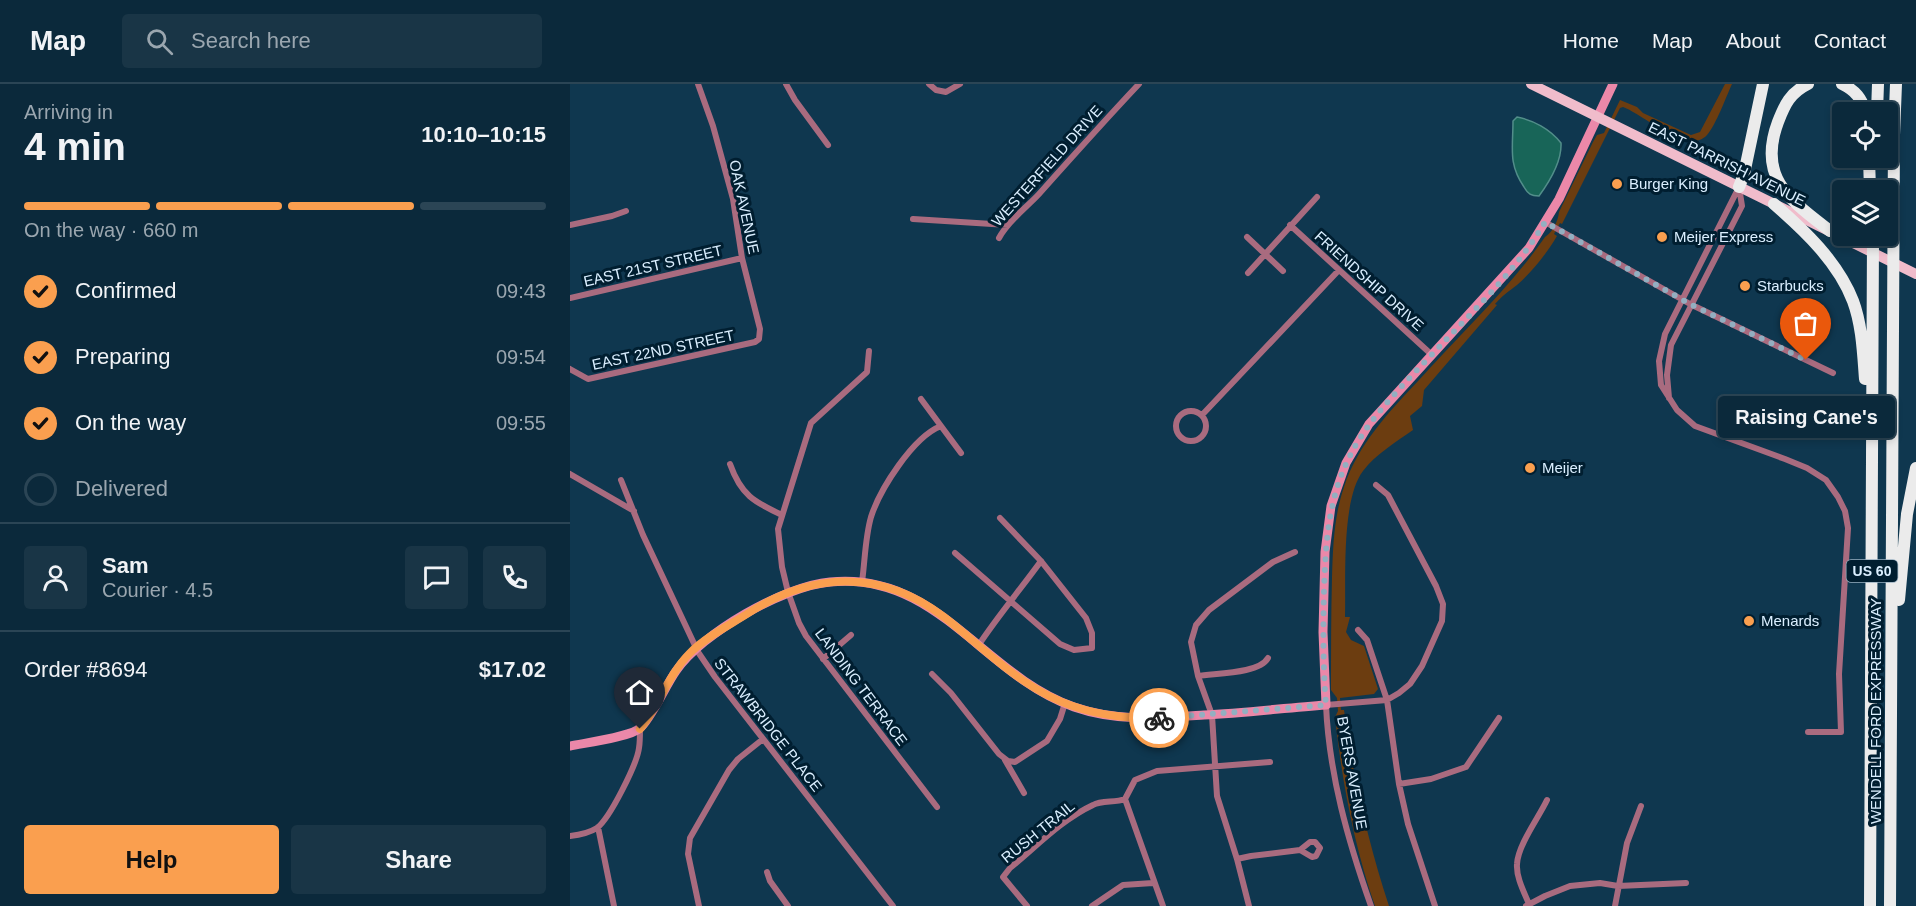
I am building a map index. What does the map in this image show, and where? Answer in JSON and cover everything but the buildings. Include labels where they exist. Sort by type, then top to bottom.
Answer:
[{"type":"highway","points":[[1739,187],[1744,174],[1763,84]]},
{"type":"highway","points":[[1808,84],[1799,89],[1785,104],[1773,138],[1772,164],[1778,184],[1785,194],[1793,203],[1830,231]]},
{"type":"highway","points":[[1842,84],[1857,93],[1863,102]]},
{"type":"highway","points":[[1877,102],[1878,84]]},
{"type":"highway","name":"WENDELL FORD EXPRESSWAY","points":[[1890,906],[1896,84]]},
{"type":"highway","points":[[1774,204],[1821,249],[1852,300],[1863,349],[1872,492]]},
{"type":"highway","name":"WENDELL FORD EXPRESSWAY","points":[[1870,906],[1872,246]]},
{"type":"highway","points":[[1891,700],[1904,548],[1916,468]]},
{"type":"main road","name":"EAST PARRISH AVENUE","points":[[1531,84],[1913,272]]},
{"type":"street","name":"OAK AVENUE","points":[[698,84],[713,126],[733,199],[742,258],[760,336]]},
{"type":"street","points":[[786,84],[828,146]]},
{"type":"street","points":[[929,84],[941,92],[952,90],[960,84]]},
{"type":"street","name":"WESTERFIELD DRIVE","points":[[999,238],[1008,225],[1139,84]]},
{"type":"street","name":"BYERS AVENUE","points":[[1371,906],[1349,843],[1339,800],[1326,705],[1323,639],[1325,552],[1328,521],[1335,491],[1346,463],[1369,424],[1529,248],[1559,199],[1613,84]]},
{"type":"street","points":[[1739,187],[1665,333],[1659,361],[1661,385],[1685,419],[1695,426],[1785,459],[1826,480],[1845,511],[1848,528],[1839,674],[1841,732],[1808,732]]},
{"type":"street","points":[[1669,398],[1667,369],[1671,345],[1742,206],[1739,187]]},
{"type":"street","points":[[1248,273],[1317,197]]},
{"type":"street","points":[[570,225],[626,211]]},
{"type":"street","points":[[913,219],[1008,225]]},
{"type":"street","points":[[1545,222],[1690,304],[1833,373]]},
{"type":"street","name":"FRIENDSHIP DRIVE","points":[[1290,225],[1432,355]]},
{"type":"street","points":[[1247,237],[1283,272]]},
{"type":"street","name":"EAST 21ST STREET","points":[[570,298],[742,258]]},
{"type":"street","points":[[1202,416],[1339,270]]},
{"type":"street","name":"EAST 22ND STREET","points":[[570,369],[588,379],[755,342],[760,336]]},
{"type":"street","name":"LANDING TERRACE","points":[[869,351],[867,372],[811,423],[778,529],[782,567],[799,623],[823,659],[937,807]]},
{"type":"street","points":[[921,399],[961,453]]},
{"type":"street","points":[[1188,411],[1202,416],[1205,429],[1200,438],[1186,440],[1178,435],[1175,425],[1179,416],[1188,411]]},
{"type":"street","points":[[862,582],[871,517],[879,499],[906,456],[934,429],[941,426]]},
{"type":"street","points":[[730,464],[737,482],[749,497],[763,507],[782,515]]},
{"type":"street","points":[[570,474],[634,511]]},
{"type":"street","name":"STRAWBRIDGE PLACE","points":[[621,480],[696,647],[715,677],[893,906]]},
{"type":"street","points":[[570,836],[583,834],[598,827],[606,817],[633,770],[640,747],[640,729],[677,669],[696,647],[759,606],[788,592],[831,582],[862,582],[891,588],[919,600],[944,617],[1022,680],[1065,703],[1105,716],[1135,719],[1212,715],[1387,700],[1403,690],[1414,679],[1437,634],[1444,612],[1436,586],[1388,495],[1376,485]]},
{"type":"street","points":[[955,553],[1060,644],[1074,650],[1092,648],[1092,633],[1086,618],[1041,561],[1000,518]]},
{"type":"street","points":[[1249,906],[1217,796],[1212,715],[1198,676],[1191,642],[1196,625],[1209,610],[1273,562],[1295,552]]},
{"type":"street","points":[[978,646],[1041,561]]},
{"type":"street","points":[[1358,630],[1367,640],[1387,700],[1399,784],[1408,824],[1435,906]]},
{"type":"street","points":[[823,659],[851,634]]},
{"type":"street","points":[[1198,676],[1254,668],[1266,663],[1268,658]]},
{"type":"street","points":[[932,674],[951,693],[1005,760],[1024,793]]},
{"type":"street","points":[[1005,760],[1015,762],[1047,741],[1055,729],[1065,703]]},
{"type":"street","points":[[1399,784],[1431,779],[1466,766],[1498,718]]},
{"type":"street","points":[[570,746],[629,734],[640,729]]},
{"type":"street","points":[[699,906],[688,854],[690,838],[729,770],[738,759],[764,739]]},
{"type":"street","points":[[1163,906],[1125,799],[1135,780],[1157,771],[1270,762]]},
{"type":"street","name":"RUSH TRAIL","points":[[1027,906],[1003,877],[1010,868],[1066,821],[1095,803],[1118,802],[1125,799]]},
{"type":"street","points":[[1547,800],[1521,850],[1517,863],[1527,905],[1565,887],[1600,883],[1618,886],[1686,883]]},
{"type":"street","points":[[1615,906],[1627,843],[1641,806]]},
{"type":"street","points":[[598,827],[614,906]]},
{"type":"street","points":[[1237,859],[1251,855],[1300,850]]},
{"type":"street","points":[[766,872],[788,906]]},
{"type":"street","points":[[1092,906],[1123,885],[1154,883]]},
{"type":"shaded area","points":[[1725,84],[1732,84],[1717,118],[1707,135],[1699,140],[1677,137],[1631,111],[1620,108],[1562,224],[1560,223],[1554,234],[1557,236],[1549,249],[1528,274],[1495,304],[1497,305],[1424,390],[1422,406],[1410,416],[1413,430],[1374,459],[1363,471],[1356,484],[1351,501],[1346,541],[1345,617],[1350,617],[1346,632],[1351,640],[1364,646],[1378,689],[1374,694],[1340,698],[1362,809],[1389,906],[1375,906],[1350,813],[1335,717],[1338,711],[1337,698],[1331,690],[1334,543],[1338,509],[1350,471],[1366,443],[1386,417],[1500,293],[1553,229],[1593,142],[1597,135],[1604,133],[1620,100],[1691,135],[1700,132]]},
{"type":"shaded area","points":[[1517,117],[1541,126],[1561,143],[1557,164],[1539,196],[1527,191],[1513,163],[1513,121]]},
{"type":"way so far","points":[[1159,718],[1326,705],[1323,664],[1325,552],[1331,506],[1346,463],[1369,424],[1493,290],[1529,248],[1545,222],[1690,304],[1806,360]]},
{"type":"place","name":"Burger King","points":[[1617,184]]},
{"type":"place","name":"Meijer Express","points":[[1662,237]]},
{"type":"place","name":"Starbucks","points":[[1745,286]]},
{"type":"place","name":"Raising Cane's","points":[[1806,360]]},
{"type":"place","name":"Meijer","points":[[1530,468]]},
{"type":"place","name":"Menards","points":[[1749,621]]},
{"type":"route","points":[[640,729],[666,685],[696,647],[759,606],[782,594],[816,584],[846,581],[891,588],[919,600],[944,617],[1022,680],[1049,696],[1105,716],[1135,719],[1159,718]]}]
